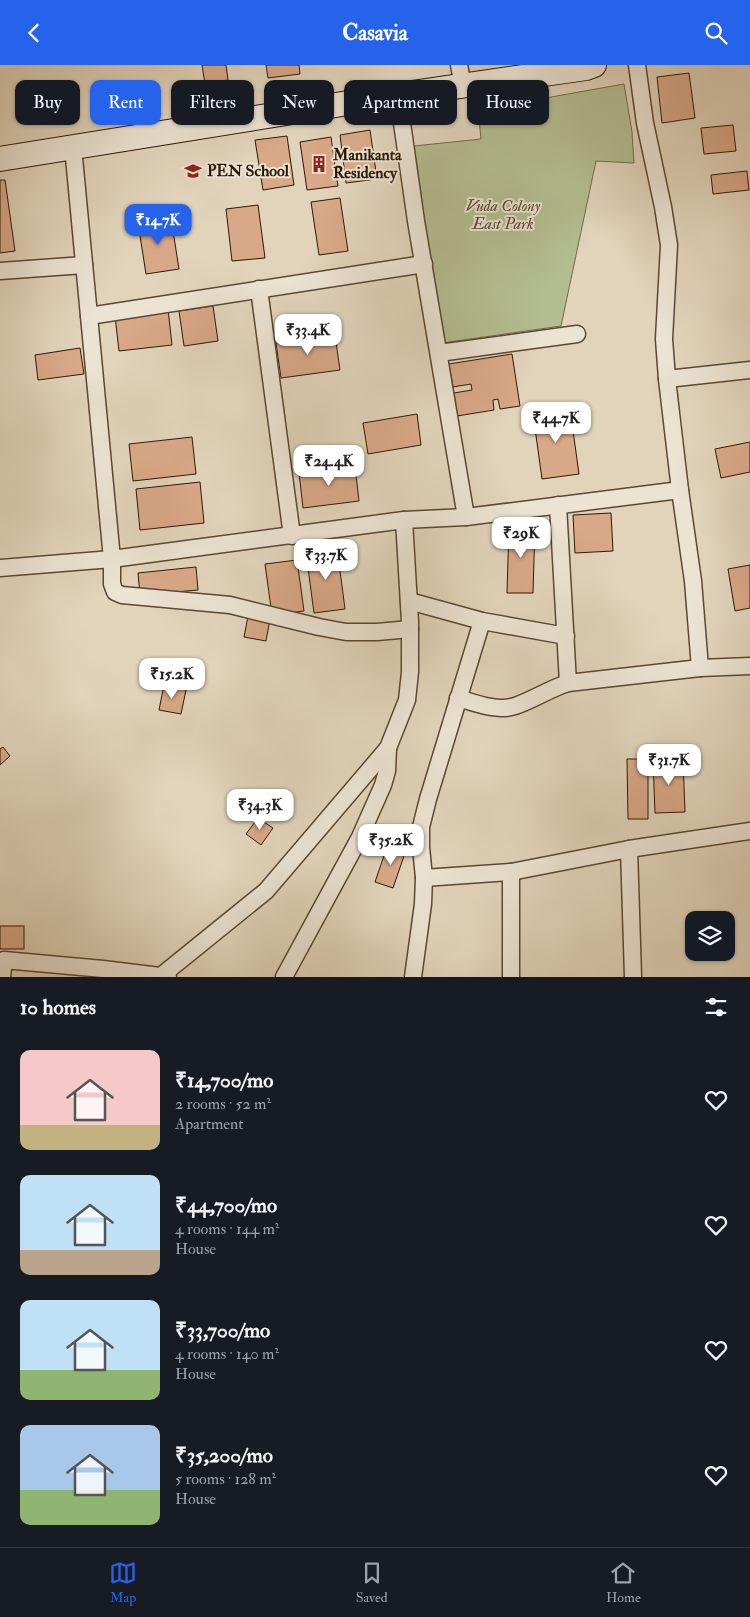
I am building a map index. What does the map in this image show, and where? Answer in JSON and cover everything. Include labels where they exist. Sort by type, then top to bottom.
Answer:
[{"type":"main road","points":[[445,80],[461,75],[586,68],[594,65]]},
{"type":"main road","points":[[0,159],[344,104]]},
{"type":"street","points":[[637,65],[645,123],[669,245],[664,339],[680,490],[694,581],[700,668]]},
{"type":"street","points":[[403,125],[466,517]]},
{"type":"street","points":[[72,147],[112,559],[112,584],[115,592],[122,595],[230,605],[346,632],[410,629]]},
{"type":"street","points":[[88,316],[424,264]]},
{"type":"street","points":[[0,271],[84,265]]},
{"type":"street","points":[[258,289],[292,536]]},
{"type":"street","points":[[439,353],[576,334]]},
{"type":"street","points":[[667,379],[750,370]]},
{"type":"street","points":[[0,568],[112,559],[404,520],[466,517],[680,490]]},
{"type":"street","points":[[558,505],[568,683]]},
{"type":"street","points":[[2,977],[2,960],[103,969],[164,977],[266,891],[388,748],[407,700],[410,672],[410,629],[404,520]]},
{"type":"street","points":[[409,601],[482,621],[566,636]]},
{"type":"street","points":[[413,977],[420,934],[424,878],[420,847],[421,827],[482,621]]},
{"type":"street","points":[[458,698],[486,706],[513,707],[568,683],[700,668],[750,666]]},
{"type":"street","points":[[284,977],[360,837],[383,785],[387,771],[388,748]]},
{"type":"street","points":[[424,878],[511,872],[629,849],[750,831]]},
{"type":"street","points":[[629,849],[633,977]]},
{"type":"street","points":[[511,872],[511,977]]},
{"type":"green space","name":"Vuda Colony East Park","points":[[624,84],[632,132],[634,163],[596,161],[561,326],[442,343],[414,146],[481,139],[480,125],[549,125],[549,97]]},
{"type":"building","points":[[202,65],[226,65],[228,80],[204,80]]},
{"type":"building","points":[[266,65],[299,65],[300,74],[268,78]]},
{"type":"building","points":[[689,73],[695,118],[662,123],[657,77]]},
{"type":"building","points":[[733,125],[736,151],[704,154],[701,128]]},
{"type":"building","points":[[370,130],[377,179],[346,183],[340,135]]},
{"type":"building","points":[[287,136],[294,185],[263,190],[255,140]]},
{"type":"building","name":"Manikanta Residency","points":[[331,137],[338,186],[307,190],[300,142]]},
{"type":"building","points":[[747,171],[749,190],[713,194],[711,175]]},
{"type":"building","points":[[0,180],[5,180],[15,251],[0,253]]},
{"type":"building","points":[[340,198],[348,251],[319,255],[311,202]]},
{"type":"building","points":[[258,205],[265,258],[232,261],[226,209]]},
{"type":"building","points":[[171,218],[179,269],[146,274],[138,223]]},
{"type":"building","points":[[213,306],[218,341],[184,346],[179,311]]},
{"type":"building","points":[[168,309],[172,345],[119,351],[115,316]]},
{"type":"building","points":[[335,335],[340,370],[281,378],[276,343]]},
{"type":"building","points":[[80,348],[84,374],[38,380],[35,355]]},
{"type":"building","points":[[512,354],[520,406],[500,409],[498,399],[493,400],[494,410],[457,416],[454,393],[472,390],[471,384],[453,387],[449,364]]},
{"type":"building","points":[[570,409],[579,474],[542,479],[533,414]]},
{"type":"building","points":[[417,414],[421,445],[368,454],[363,423]]},
{"type":"building","points":[[192,437],[196,474],[133,481],[129,444]]},
{"type":"building","points":[[750,442],[750,472],[721,478],[715,449]]},
{"type":"building","points":[[355,466],[359,501],[303,508],[299,473]]},
{"type":"building","points":[[200,482],[204,523],[140,530],[136,489]]},
{"type":"building","points":[[611,513],[613,551],[575,553],[573,515]]},
{"type":"building","points":[[509,525],[535,525],[533,593],[507,593]]},
{"type":"building","points":[[337,548],[345,609],[314,613],[306,553]]},
{"type":"building","points":[[297,560],[304,611],[272,615],[265,564]]},
{"type":"building","points":[[750,565],[750,608],[735,611],[728,569]]},
{"type":"building","points":[[196,567],[198,590],[140,595],[138,573]]},
{"type":"building","points":[[248,616],[270,619],[266,641],[244,637]]},
{"type":"building","points":[[164,685],[186,690],[181,714],[159,710]]},
{"type":"building","points":[[3,747],[10,756],[0,765],[0,749]]},
{"type":"building","points":[[627,759],[648,759],[648,819],[628,819]]},
{"type":"building","points":[[683,760],[685,812],[655,813],[653,761]]},
{"type":"building","points":[[258,818],[273,828],[261,845],[246,834]]},
{"type":"building","points":[[388,844],[406,850],[393,888],[375,882]]},
{"type":"building","points":[[0,926],[24,926],[24,949],[0,949]]},
{"type":"place","name":"Manikanta Residency","points":[[319,164]]},
{"type":"place","name":"PEN School","points":[[193,171]]}]
